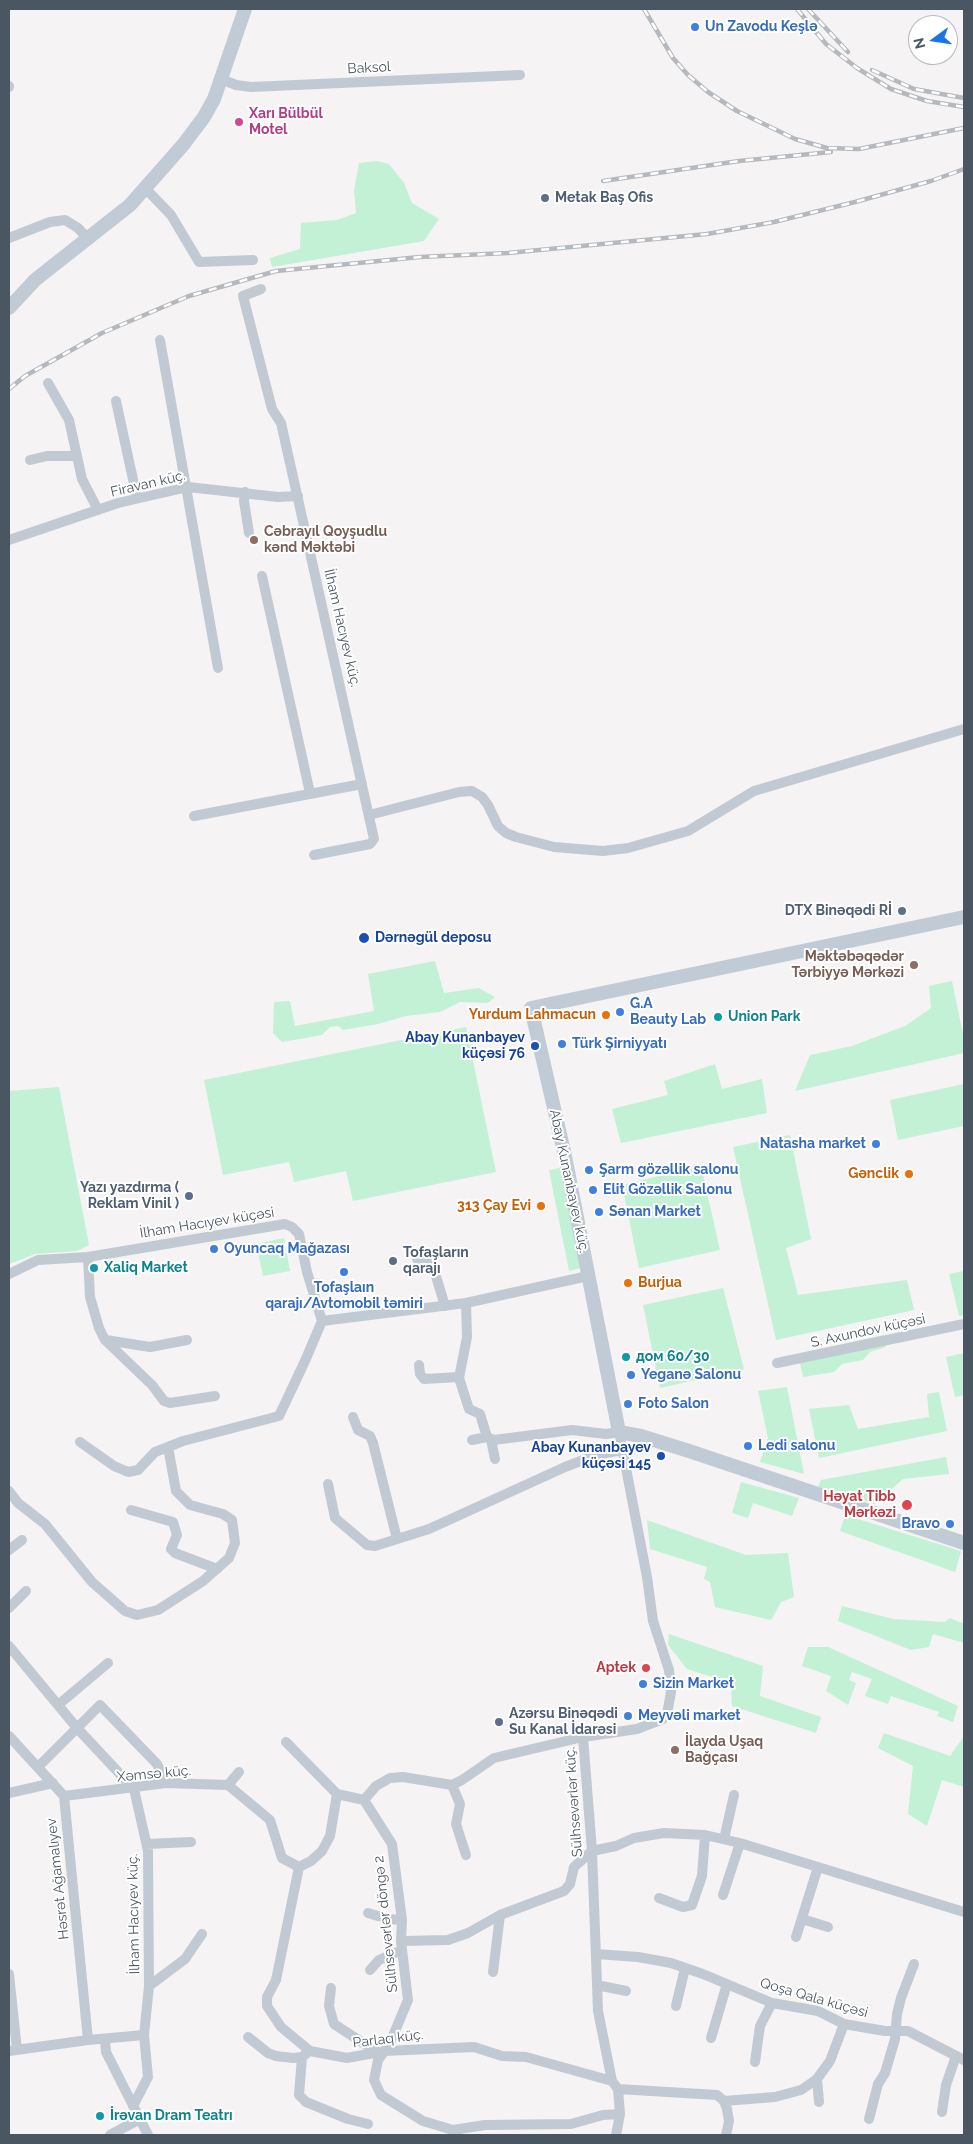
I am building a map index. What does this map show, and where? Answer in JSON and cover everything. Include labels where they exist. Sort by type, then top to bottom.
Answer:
[{"type":"street","points":[[9,308],[36,280],[89,240],[146,189],[204,117],[221,79],[245,9]]},
{"type":"street","name":"Baksol","points":[[221,79],[236,85],[251,87],[520,75]]},
{"type":"street","points":[[146,189],[171,215],[199,262],[253,260]]},
{"type":"street","points":[[9,238],[50,222],[65,220],[78,228],[89,240]]},
{"type":"street","name":"İlham Hacıyev küç.","points":[[260,289],[243,296],[272,409],[281,423],[374,839],[370,844],[314,855]]},
{"type":"street","points":[[160,340],[188,487],[218,668]]},
{"type":"street","points":[[48,383],[69,420],[84,486],[98,510]]},
{"type":"street","points":[[116,401],[137,498]]},
{"type":"street","points":[[30,460],[47,456],[77,456]]},
{"type":"street","name":"Firavan küç.","points":[[9,538],[137,498],[188,487],[278,497],[298,496]]},
{"type":"street","points":[[245,492],[244,501],[249,533]]},
{"type":"street","points":[[262,576],[310,793]]},
{"type":"street","points":[[369,815],[459,792],[472,791],[482,796],[498,826],[506,833],[516,837],[554,847],[603,851],[628,848],[688,831],[754,791],[964,729]]},
{"type":"street","points":[[194,816],[362,784]]},
{"type":"street","name":"Abay Kunanbayev küç.","points":[[619,1432],[565,1156],[531,1008],[843,944],[964,917]]},
{"type":"street","name":"İlham Hacıyev küçəsi","points":[[9,1274],[38,1260],[88,1257],[284,1224],[292,1227],[299,1234],[306,1272],[322,1321]]},
{"type":"street","points":[[88,1257],[90,1297],[99,1328],[105,1340],[152,1385],[164,1401],[170,1404],[216,1396]]},
{"type":"street","points":[[417,1259],[429,1258],[432,1263],[445,1306]]},
{"type":"street","points":[[80,1442],[114,1466],[128,1472],[138,1470],[155,1452],[183,1441],[278,1416],[322,1321],[466,1303],[588,1276]]},
{"type":"street","points":[[466,1303],[467,1337],[459,1376],[469,1409],[480,1414],[495,1459]]},
{"type":"street","name":"S. Axundov küçəsi","points":[[777,1364],[964,1324]]},
{"type":"street","points":[[105,1340],[125,1345],[150,1347],[188,1340]]},
{"type":"street","points":[[419,1365],[420,1374],[424,1378],[459,1376]]},
{"type":"street","points":[[353,1417],[358,1430],[370,1436],[374,1443],[397,1539]]},
{"type":"street","points":[[472,1440],[572,1430],[606,1434],[619,1432],[641,1436],[964,1544]]},
{"type":"street","name":"Sülhsevərlər küç.","points":[[616,2135],[620,2114],[598,2011],[592,1851],[583,1737],[636,1730],[658,1722],[667,1714],[671,1692],[669,1670],[653,1621],[648,1577],[619,1432]]},
{"type":"street","points":[[9,1491],[18,1503],[45,1524],[92,1582],[125,1611],[137,1615],[158,1610],[203,1581],[217,1569],[229,1558],[235,1543],[232,1520],[222,1514],[190,1505],[176,1491],[168,1447]]},
{"type":"street","points":[[328,1484],[334,1518],[367,1545],[375,1546],[429,1529],[565,1467],[596,1455],[622,1450]]},
{"type":"street","points":[[131,1510],[173,1522],[177,1535],[171,1549],[175,1553],[217,1569]]},
{"type":"street","points":[[9,1550],[22,1540]]},
{"type":"street","points":[[9,1608],[26,1591]]},
{"type":"street","name":"İlham Hacıyev küç.","points":[[9,1646],[77,1728],[134,1789],[147,1844],[149,1986],[144,2035],[148,2077],[133,2106]]},
{"type":"street","points":[[58,1706],[108,1663]]},
{"type":"street","points":[[38,1767],[100,1705],[157,1764],[166,1784]]},
{"type":"street","points":[[9,1736],[64,1796]]},
{"type":"street","points":[[286,1742],[337,1794],[364,1800],[376,1786],[390,1778],[403,1777],[452,1785],[494,1758],[583,1737]]},
{"type":"street","points":[[239,1772],[228,1785],[270,1820],[282,1858],[299,1867],[311,1861],[322,1851],[330,1836],[337,1794]]},
{"type":"street","points":[[9,1793],[53,1783]]},
{"type":"street","name":"Xəmsə küç.","points":[[64,1796],[166,1784],[228,1785]]},
{"type":"street","points":[[452,1785],[460,1804],[456,1820],[466,1855]]},
{"type":"street","name":"Həsrət Ağamalıyev","points":[[64,1796],[88,2040]]},
{"type":"street","points":[[724,1839],[734,1796]]},
{"type":"street","name":"Sülhsevərlər döngə 2","points":[[364,1800],[392,1844],[402,1920],[402,1946],[408,2000],[390,2043],[381,2051],[378,2060],[374,2080],[381,2094],[424,2121],[453,2130],[485,2125],[571,2124],[603,2115],[620,2114]]},
{"type":"street","points":[[370,1970],[379,1960],[402,1946],[448,1940],[500,1915],[564,1891],[570,1884],[574,1867],[592,1851],[616,1846],[634,1838],[664,1832],[705,1835],[740,1842],[964,1912]]},
{"type":"street","points":[[659,1898],[683,1907],[692,1905],[702,1876],[705,1835]]},
{"type":"street","points":[[147,1844],[191,1842]]},
{"type":"street","points":[[722,1895],[740,1842]]},
{"type":"street","name":"Parlaq küç.","points":[[299,1867],[276,1980],[267,1997],[267,2006],[281,2028],[306,2054],[347,2058],[381,2051],[474,2048],[502,2056],[526,2057],[615,2085],[712,2093],[724,2101]]},
{"type":"street","points":[[796,1937],[818,1867]]},
{"type":"street","points":[[368,1913],[388,1919],[402,1920]]},
{"type":"street","points":[[493,1972],[500,1915]]},
{"type":"street","points":[[802,1919],[828,1927]]},
{"type":"street","points":[[149,1986],[185,1959],[202,1934]]},
{"type":"street","name":"Qoşa Qala küçəsi","points":[[596,1954],[638,1957],[685,1968],[772,2003],[818,2011],[844,2024],[885,2031],[908,2031],[960,2058]]},
{"type":"street","points":[[869,2120],[878,2084],[885,2073],[896,2030],[901,1998],[914,1964]]},
{"type":"street","points":[[676,2006],[685,1968]]},
{"type":"street","points":[[9,1974],[13,2051],[88,2040],[144,2035]]},
{"type":"street","points":[[711,2038],[727,1984]]},
{"type":"street","points":[[597,1985],[626,1991]]},
{"type":"street","points":[[331,1988],[329,2006],[334,2024],[381,2051]]},
{"type":"street","points":[[755,2062],[760,2026],[772,2003]]},
{"type":"street","points":[[726,2135],[728,2121],[724,2101],[775,2097],[801,2090],[817,2079],[830,2061],[844,2024]]},
{"type":"street","points":[[248,2037],[268,2053],[293,2058],[306,2054],[299,2095],[306,2102],[348,2119],[368,2124]]},
{"type":"street","points":[[105,2039],[106,2052],[148,2135]]},
{"type":"street","points":[[942,2112],[946,2085],[960,2058]]},
{"type":"street","points":[[817,2079],[819,2102]]},
{"type":"street","points":[[110,2135],[140,2119]]},
{"type":"green space","points":[[377,161],[389,164],[404,183],[412,203],[439,219],[424,241],[272,267],[270,258],[300,249],[301,223],[337,220],[356,213],[354,190],[359,163]]},
{"type":"green space","points":[[435,961],[444,993],[479,988],[495,997],[488,1003],[460,1002],[440,1012],[406,1016],[378,1024],[343,1030],[338,1026],[330,1027],[322,1035],[282,1042],[273,1033],[274,1002],[290,1001],[295,1026],[374,1011],[368,974]]},
{"type":"green space","points":[[952,981],[964,1039],[964,1053],[795,1091],[810,1055],[852,1046],[905,1026],[931,1008],[929,986]]},
{"type":"green space","points":[[466,1027],[496,1172],[353,1201],[346,1171],[294,1182],[289,1162],[223,1175],[204,1080]]},
{"type":"green space","points":[[715,1064],[722,1089],[762,1079],[767,1113],[621,1143],[612,1109],[668,1095],[664,1081]]},
{"type":"green space","points":[[964,1084],[964,1126],[898,1140],[890,1100]]},
{"type":"green space","points":[[59,1087],[89,1245],[77,1251],[35,1254],[9,1264],[9,1091]]},
{"type":"green space","points":[[790,1135],[811,1239],[786,1248],[798,1295],[907,1280],[914,1310],[776,1340],[733,1147]]},
{"type":"green space","points":[[701,1166],[720,1250],[639,1268],[622,1185]]},
{"type":"green space","points":[[565,1167],[585,1267],[569,1271],[549,1170]]},
{"type":"green space","points":[[284,1238],[290,1271],[263,1276],[256,1244]]},
{"type":"green space","points":[[964,1271],[964,1315],[959,1316],[949,1274]]},
{"type":"green space","points":[[723,1288],[744,1369],[660,1388],[643,1305]]},
{"type":"green space","points":[[884,1335],[886,1347],[870,1352],[863,1360],[842,1364],[834,1372],[803,1377],[798,1354]]},
{"type":"green space","points":[[964,1353],[964,1395],[955,1397],[946,1357]]},
{"type":"green space","points":[[787,1387],[804,1474],[760,1462],[768,1438],[758,1391]]},
{"type":"green space","points":[[939,1392],[947,1431],[819,1458],[809,1409],[849,1405],[858,1429],[929,1417],[927,1394]]},
{"type":"green space","points":[[946,1457],[949,1474],[903,1479],[875,1504],[818,1487],[821,1480]]},
{"type":"green space","points":[[741,1482],[799,1498],[792,1516],[753,1503],[748,1518],[732,1513]]},
{"type":"green space","points":[[845,1515],[961,1551],[955,1572],[840,1531]]},
{"type":"green space","points":[[647,1520],[746,1555],[788,1553],[794,1597],[781,1602],[771,1620],[715,1607],[710,1582],[704,1579],[707,1567],[650,1549]]},
{"type":"green space","points":[[842,1606],[893,1619],[945,1622],[950,1618],[964,1624],[964,1643],[933,1634],[929,1647],[911,1650],[838,1621]]},
{"type":"green space","points":[[669,1634],[763,1666],[760,1696],[821,1717],[816,1733],[732,1706],[731,1683],[687,1669],[668,1645]]},
{"type":"green space","points":[[808,1647],[828,1647],[958,1706],[953,1722],[937,1716],[939,1712],[891,1696],[888,1704],[865,1696],[872,1679],[852,1672],[849,1680],[856,1683],[848,1705],[826,1691],[831,1676],[802,1666]]},
{"type":"green space","points":[[884,1733],[950,1756],[964,1736],[964,1787],[942,1780],[927,1826],[908,1814],[913,1766],[878,1748]]},
{"type":"railway","points":[[644,9],[673,58],[688,75],[708,92],[737,111],[795,139],[827,148],[859,149],[964,128]]},
{"type":"railway","points":[[797,9],[826,44],[857,68],[891,89],[927,101],[964,107]]},
{"type":"railway","points":[[808,9],[848,52]]},
{"type":"railway","points":[[872,70],[914,89],[964,98]]},
{"type":"railway","points":[[603,181],[739,161],[831,152]]},
{"type":"railway","points":[[9,389],[25,376],[102,333],[189,296],[276,271],[420,257],[508,253],[707,234],[774,222],[855,202],[931,181],[964,169]]},
{"type":"place","name":"Un Zavodu Keşlə","points":[[695,27]]},
{"type":"place","name":"Xarı Bülbül Motel","points":[[239,122]]},
{"type":"place","name":"Metak Baş Ofis","points":[[545,198]]},
{"type":"place","name":"Cəbrayıl Qoyşudlu kənd Məktəbi","points":[[254,540]]},
{"type":"place","name":"DTX Binəqədi Rİ","points":[[902,911]]},
{"type":"place","name":"Dərnəgül deposu","points":[[364,938]]},
{"type":"place","name":"Məktəbəqədər Tərbiyyə Mərkəzi","points":[[914,965]]},
{"type":"place","name":"G.A Beauty Lab","points":[[620,1012]]},
{"type":"place","name":"Yurdum Lahmacun","points":[[606,1015]]},
{"type":"place","name":"Union Park","points":[[718,1017]]},
{"type":"place","name":"Türk Şirniyyatı","points":[[562,1044]]},
{"type":"place","name":"Abay Kunanbayev küçəsi 76","points":[[535,1046]]},
{"type":"place","name":"Natasha market","points":[[876,1144]]},
{"type":"place","name":"Şarm gözəllik salonu","points":[[589,1170]]},
{"type":"place","name":"Gənclik","points":[[909,1174]]},
{"type":"place","name":"Elit Gözəllik Salonu","points":[[593,1190]]},
{"type":"place","name":"Yazı yazdırma ( Reklam Vinil )","points":[[189,1196]]},
{"type":"place","name":"313 Çay Evi","points":[[541,1206]]},
{"type":"place","name":"Sənan Market","points":[[599,1212]]},
{"type":"place","name":"Oyuncaq Mağazası","points":[[214,1249]]},
{"type":"place","name":"Tofaşların qarajı","points":[[393,1261]]},
{"type":"place","name":"Xaliq Market","points":[[94,1268]]},
{"type":"place","name":"Tofaşlaın qarajı/Avtomobil təmiri","points":[[344,1272]]},
{"type":"place","name":"Burjua","points":[[628,1283]]},
{"type":"place","name":"дом 60/30","points":[[626,1357]]},
{"type":"place","name":"Yeganə Salonu","points":[[631,1375]]},
{"type":"place","name":"Foto Salon","points":[[628,1404]]},
{"type":"place","name":"Ledi salonu","points":[[748,1446]]},
{"type":"place","name":"Abay Kunanbayev küçəsi 145","points":[[661,1456]]},
{"type":"place","name":"Həyat Tibb Mərkəzi","points":[[907,1505]]},
{"type":"place","name":"Bravo","points":[[950,1524]]},
{"type":"place","name":"Aptek","points":[[646,1668]]},
{"type":"place","name":"Sizin Market","points":[[643,1684]]},
{"type":"place","name":"Meyvəli market","points":[[628,1716]]},
{"type":"place","name":"Azərsu Binəqədi Su Kanal İdarəsi","points":[[499,1722]]},
{"type":"place","name":"İlayda Uşaq Bağçası","points":[[675,1750]]},
{"type":"place","name":"İrəvan Dram Teatrı","points":[[100,2116]]}]
